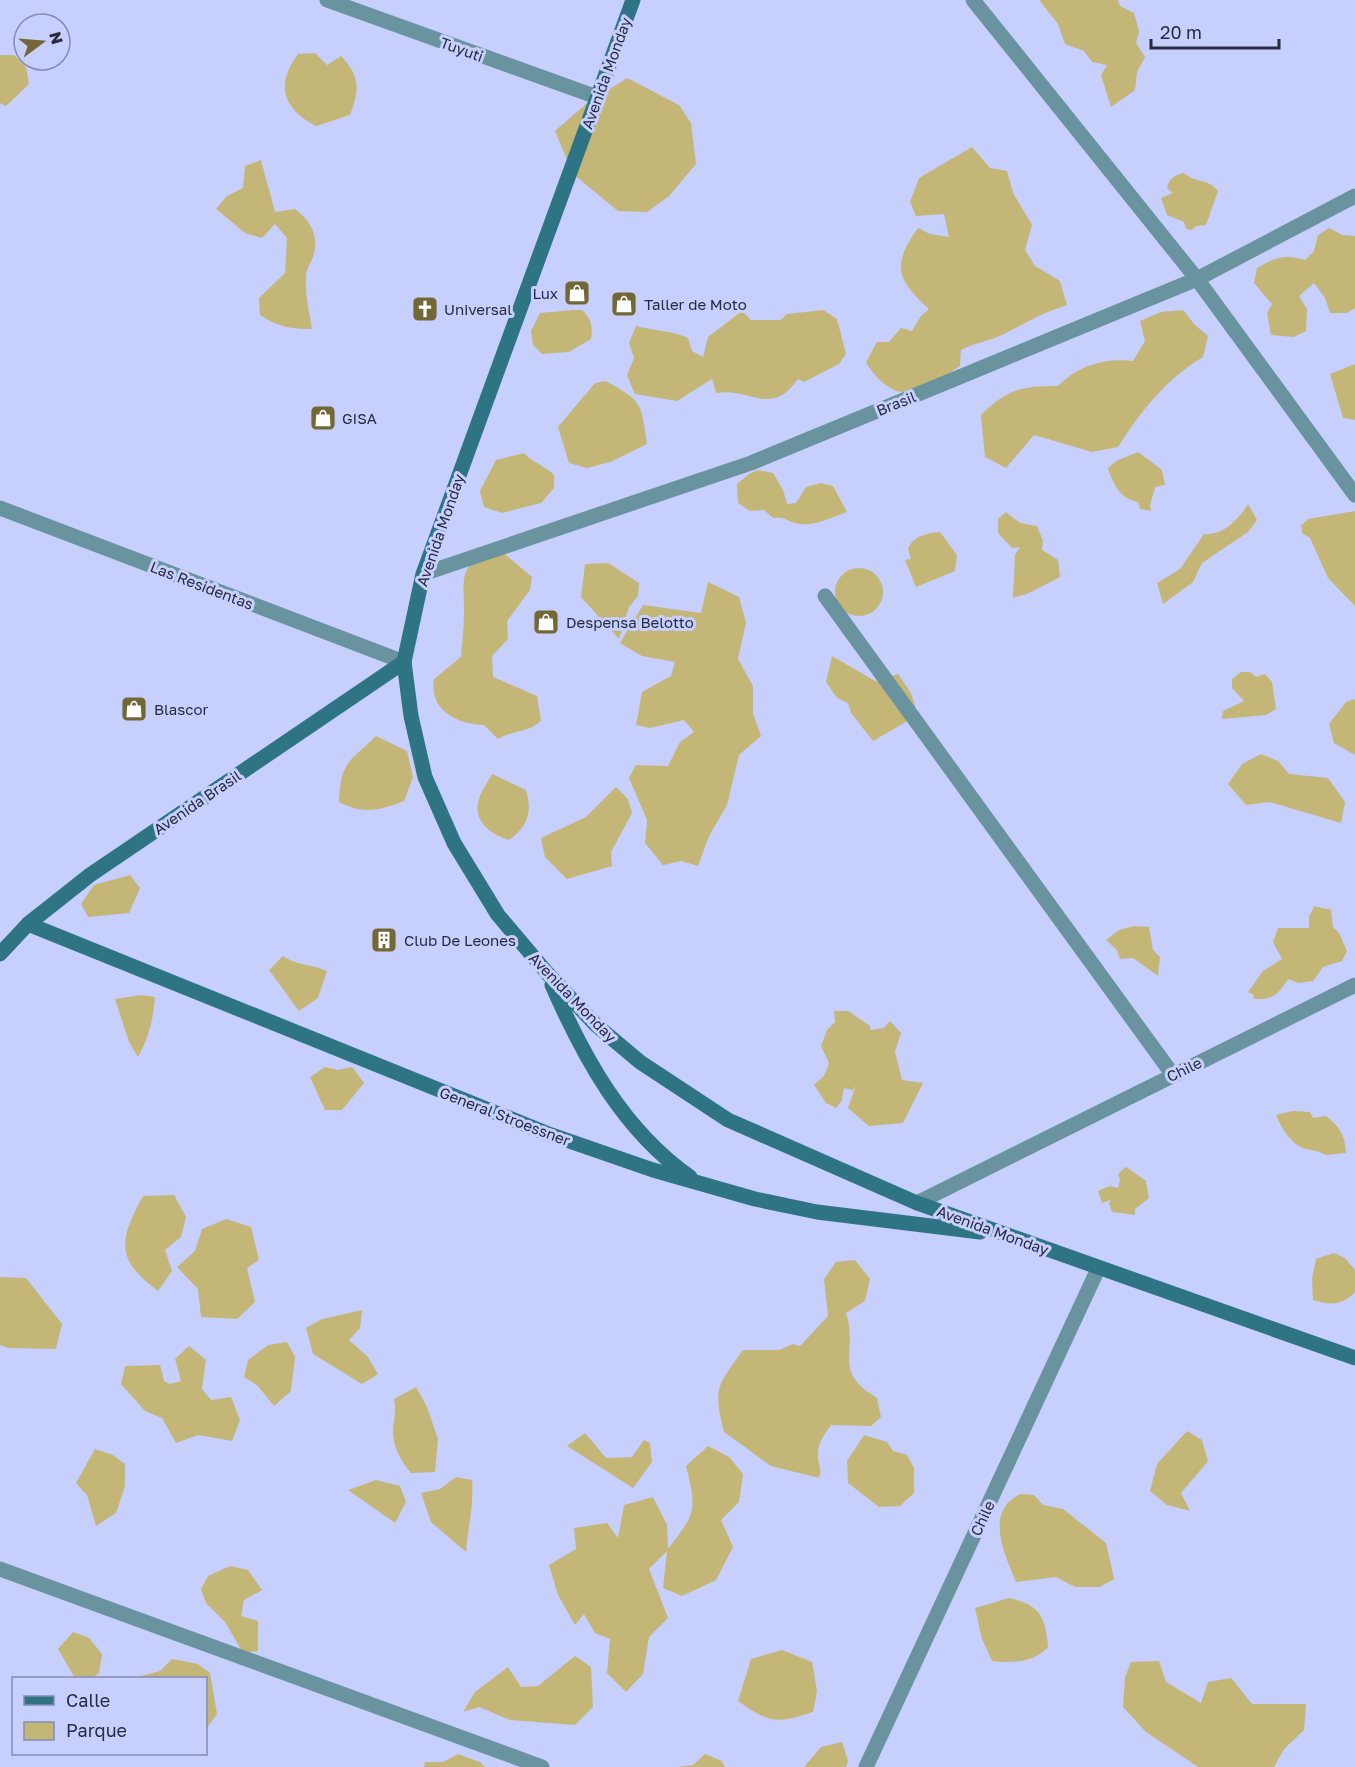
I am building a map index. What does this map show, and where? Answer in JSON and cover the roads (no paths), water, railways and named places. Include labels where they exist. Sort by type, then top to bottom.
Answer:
[{"type":"main road","name":"Avenida Monday","points":[[633,0],[423,574],[404,662],[411,716],[425,777],[454,843],[498,915],[548,974],[596,1025],[640,1062],[685,1094],[758,1134],[917,1203],[1098,1269],[1355,1358]]},
{"type":"main road","name":"Avenida Brasil","points":[[0,954],[28,924],[90,875],[404,662]]},
{"type":"main road","name":"General Stroessner","points":[[28,924],[546,1133],[700,1184],[818,1212],[1004,1234]]},
{"type":"main road","points":[[548,974],[574,1034],[604,1087],[633,1125],[669,1162],[700,1184]]},
{"type":"street","name":"Tuyuti","points":[[327,0],[597,97]]},
{"type":"street","points":[[973,0],[1197,279],[1355,495]]},
{"type":"street","name":"Brasil","points":[[423,574],[751,463],[1197,279],[1355,196]]},
{"type":"street","name":"Las Residentas","points":[[0,508],[404,662]]},
{"type":"street","points":[[825,596],[1173,1074]]},
{"type":"street","name":"Chile","points":[[917,1203],[1355,985]]},
{"type":"street","name":"Chile","points":[[866,1767],[1098,1269]]},
{"type":"street","points":[[0,1569],[542,1767]]},
{"type":"place","name":"Lux","points":[[577,293]]},
{"type":"place","name":"Taller de Moto","points":[[624,304]]},
{"type":"place","name":"Universal","points":[[425,309]]},
{"type":"place","name":"GISA","points":[[323,418]]},
{"type":"place","name":"Despensa Belotto","points":[[546,622]]},
{"type":"place","name":"Blascor","points":[[134,709]]},
{"type":"place","name":"Club De Leones","points":[[384,940]]}]
